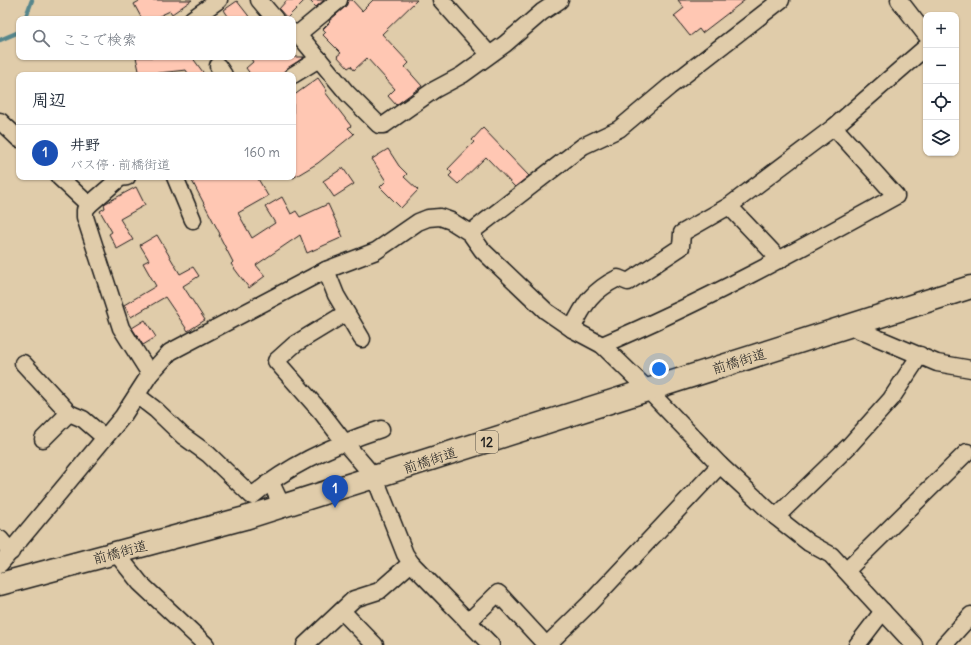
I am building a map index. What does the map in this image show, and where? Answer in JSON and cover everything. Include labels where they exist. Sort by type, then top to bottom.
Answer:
[{"type":"main road","name":"前橋街道","points":[[0,584],[245,518],[375,478],[647,389],[971,288]]},
{"type":"street","points":[[196,16],[219,0]]},
{"type":"street","points":[[259,0],[272,16]]},
{"type":"street","points":[[296,32],[339,0]]},
{"type":"street","points":[[441,0],[489,54]]},
{"type":"street","points":[[296,34],[358,104],[379,125],[384,125],[434,90],[462,75],[489,54],[505,44],[542,12],[560,0]]},
{"type":"street","points":[[470,233],[584,146],[619,129],[669,86],[781,0]]},
{"type":"street","points":[[898,0],[923,31]]},
{"type":"street","points":[[572,329],[585,304],[602,286],[618,278],[628,282],[681,247],[682,233],[730,206],[834,127],[925,48]]},
{"type":"street","points":[[296,73],[319,59]]},
{"type":"street","points":[[0,121],[16,136]]},
{"type":"street","points":[[602,345],[656,322],[780,260],[896,196],[834,127]]},
{"type":"street","points":[[62,180],[89,205]]},
{"type":"street","points":[[118,180],[85,210],[87,227],[121,328],[150,374]]},
{"type":"street","points":[[176,180],[193,220]]},
{"type":"street","points":[[730,206],[780,260]]},
{"type":"street","points":[[0,564],[123,416],[150,374],[170,352],[326,270],[376,251],[418,222],[428,218],[440,217],[451,221],[470,233],[482,250],[546,311],[572,329],[602,345],[647,389],[720,465],[776,517],[809,543],[831,555],[914,645]]},
{"type":"street","points":[[326,270],[346,313],[362,339]]},
{"type":"street","points":[[346,313],[295,344],[276,361],[322,413],[375,478],[405,554],[411,563],[491,645]]},
{"type":"street","points":[[849,326],[937,362],[971,369]]},
{"type":"street","points":[[776,517],[849,446],[891,399],[920,355]]},
{"type":"street","points":[[23,363],[68,413],[83,418],[104,437]]},
{"type":"street","points":[[135,398],[143,400],[156,410],[183,436],[208,454],[252,496],[274,478],[345,443],[381,429]]},
{"type":"street","points":[[44,439],[68,413]]},
{"type":"street","points":[[846,571],[967,452]]},
{"type":"street","points":[[468,622],[498,593],[546,645],[589,604],[720,465]]},
{"type":"street","points":[[268,483],[274,489],[282,506]]},
{"type":"street","points":[[0,539],[11,552]]},
{"type":"street","points":[[116,553],[140,583],[206,645]]},
{"type":"street","points":[[305,645],[354,599],[379,591],[411,563]]},
{"type":"street","points":[[342,610],[375,645]]},
{"type":"street","points":[[857,645],[883,611]]},
{"type":"street","points":[[944,645],[971,615]]},
{"type":"building","points":[[141,0],[192,0],[172,14],[170,11],[159,16],[140,16],[134,4]]},
{"type":"building","points":[[287,0],[305,0],[289,16],[285,16],[279,9]]},
{"type":"building","points":[[309,0],[324,0],[316,7]]},
{"type":"building","points":[[348,0],[352,0],[362,11],[373,0],[417,0],[382,34],[409,63],[405,67],[422,86],[396,105],[388,96],[395,89],[367,58],[354,70],[351,66],[348,68],[337,56],[341,53],[323,35],[326,32],[323,29],[330,22],[329,21],[345,7]]},
{"type":"building","points":[[678,0],[745,0],[702,33],[699,29],[690,36],[674,16],[684,8]]},
{"type":"building","points":[[237,1],[249,16],[228,16],[224,10]]},
{"type":"building","points":[[296,57],[304,57],[283,72],[249,72],[246,68],[253,62],[252,60],[296,60]]},
{"type":"building","points":[[137,60],[194,60],[203,72],[187,72],[186,70],[168,72],[139,72]]},
{"type":"building","points":[[318,78],[327,91],[325,92],[351,126],[348,128],[354,134],[318,163],[296,176],[296,94]]},
{"type":"building","points":[[483,128],[529,176],[515,187],[486,157],[458,184],[449,176],[452,173],[448,169],[474,142],[472,140]]},
{"type":"building","points":[[388,149],[399,166],[407,174],[404,177],[418,190],[401,208],[380,187],[386,181],[372,159]]},
{"type":"building","points":[[343,168],[354,184],[334,197],[323,181]]},
{"type":"building","points":[[192,180],[259,180],[268,196],[238,213],[252,238],[275,223],[265,207],[282,197],[291,214],[296,211],[300,217],[328,204],[343,237],[307,253],[300,235],[256,265],[265,276],[249,288],[231,264],[233,262],[219,235],[220,234]]},
{"type":"building","points":[[136,187],[145,205],[120,219],[133,240],[117,249],[109,234],[112,232],[100,211],[105,208],[104,204]]},
{"type":"building","points":[[157,235],[180,274],[193,267],[199,276],[183,286],[205,320],[188,331],[165,297],[131,317],[124,305],[156,286],[143,263],[149,260],[140,245]]},
{"type":"building","points":[[145,320],[156,337],[143,345],[132,328]]},
{"type":"waterway","points":[[26,16],[32,0]]},
{"type":"waterway","points":[[0,40],[16,33]]},
{"type":"place","name":"井野","points":[[335,508]]}]
